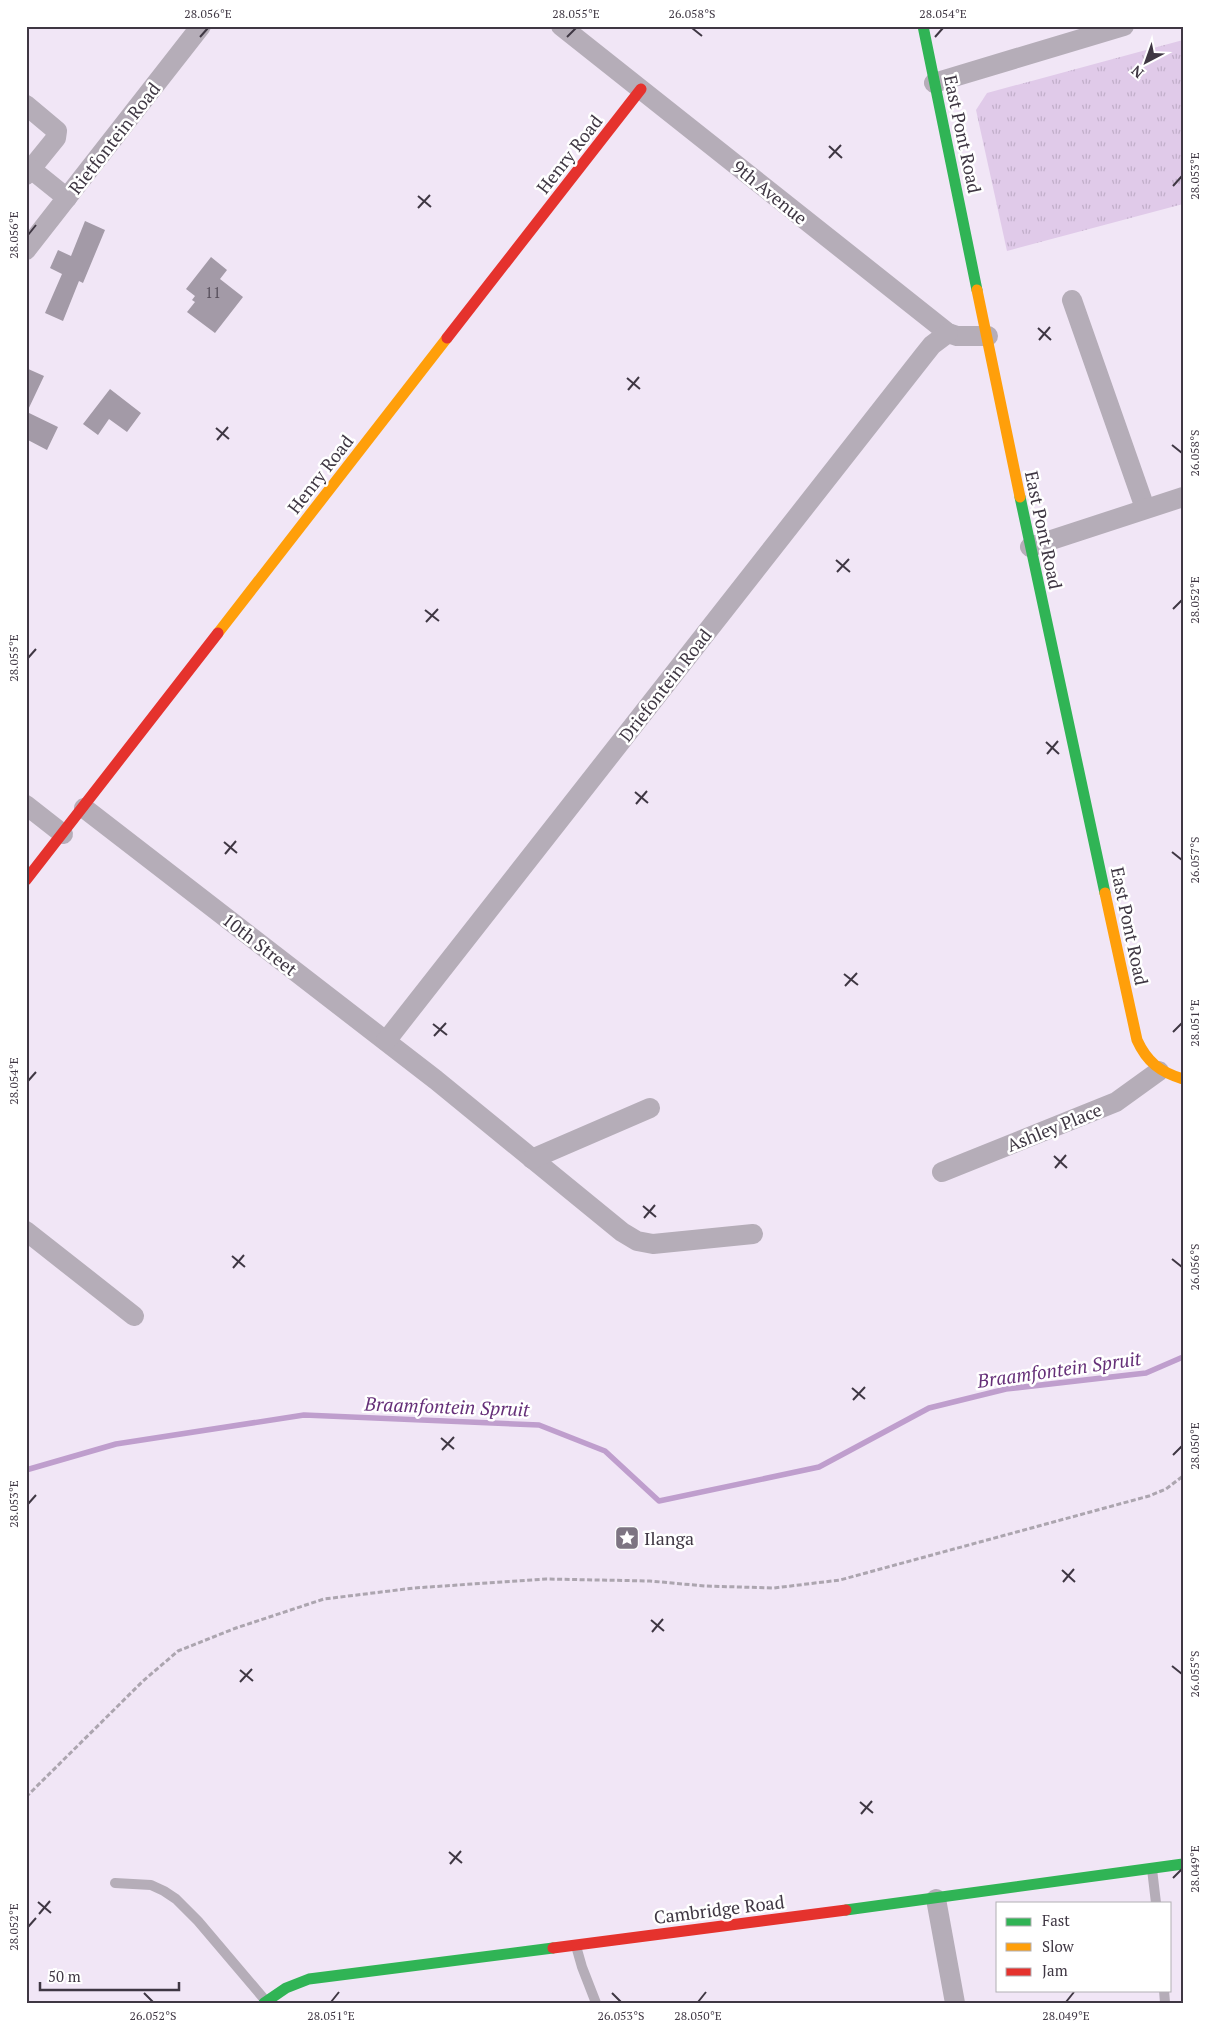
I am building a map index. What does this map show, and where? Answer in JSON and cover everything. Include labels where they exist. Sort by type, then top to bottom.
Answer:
[{"type":"street","name":"Rietfontein Road","points":[[26,250],[201,26]]},
{"type":"street","name":"9th Avenue","points":[[561,26],[948,333]]},
{"type":"street","name":"East Pont Road","points":[[923,26],[1030,547],[1137,1040],[1142,1053],[1149,1063],[1159,1071]]},
{"type":"street","points":[[934,83],[1124,26]]},
{"type":"street","name":"Henry Road","points":[[26,880],[84,808],[641,89]]},
{"type":"street","points":[[26,105],[57,131],[56,138],[29,172],[67,198]]},
{"type":"street","points":[[1072,300],[1145,508]]},
{"type":"street","points":[[948,333],[957,336],[988,336]]},
{"type":"street","name":"Driefontein Road","points":[[386,1041],[924,355],[932,345],[948,333]]},
{"type":"street","points":[[1030,547],[1183,496]]},
{"type":"street","points":[[26,805],[63,834]]},
{"type":"street","name":"10th Street","points":[[84,808],[436,1080],[605,1218],[637,1241],[653,1244],[675,1243],[753,1234]]},
{"type":"street","points":[[1159,1071],[1169,1076],[1183,1079]]},
{"type":"street","name":"Ashley Place","points":[[942,1172],[1116,1102],[1159,1071]]},
{"type":"street","points":[[532,1159],[650,1108]]},
{"type":"street","points":[[26,1231],[134,1316]]},
{"type":"street","name":"Cambridge Road","points":[[265,2002],[286,1988],[310,1979],[936,1899],[1183,1864]]},
{"type":"street","points":[[936,1899],[955,2003]]},
{"type":"lane","points":[[1152,1868],[1156,1902]]},
{"type":"lane","points":[[115,1883],[151,1885],[164,1890],[176,1899],[198,1921],[265,2002]]},
{"type":"lane","points":[[576,1945],[596,2003]]},
{"type":"path","points":[[26,1797],[143,1681],[178,1651],[236,1628],[324,1599],[414,1588],[546,1579],[650,1581],[705,1586],[774,1588],[840,1580],[1149,1496],[1166,1489],[1183,1476]]},
{"type":"green space","points":[[1183,40],[1183,204],[1007,251],[976,110],[987,93]]},
{"type":"building","points":[[85,221],[105,230],[83,283],[79,281],[63,321],[45,313],[62,274],[50,268],[58,250],[71,256]]},
{"type":"building","points":[[211,257],[227,270],[220,279],[243,297],[215,333],[187,312],[195,302],[192,300],[195,296],[186,289]]},
{"type":"building","points":[[26,368],[44,376],[27,412],[58,427],[47,450],[26,439]]},
{"type":"building","points":[[110,389],[141,413],[127,432],[109,419],[98,435],[83,424]]},
{"type":"waterway","name":"Braamfontein Spruit","points":[[26,1470],[116,1444],[304,1415],[539,1425],[605,1451],[659,1501],[819,1467],[929,1408],[1006,1389],[1146,1373],[1183,1357]]},
{"type":"traffic: fast","points":[[923,26],[977,290]]},
{"type":"traffic: fast","points":[[1020,497],[1105,893]]},
{"type":"traffic: fast","points":[[846,1910],[1183,1864]]},
{"type":"traffic: fast","points":[[264,2003],[286,1988],[309,1979],[553,1948]]},
{"type":"traffic: slow","points":[[977,290],[1020,497]]},
{"type":"traffic: slow","points":[[218,633],[447,338]]},
{"type":"traffic: slow","points":[[1105,893],[1137,1040],[1145,1054],[1155,1065],[1183,1079]]},
{"type":"traffic: jam","points":[[447,338],[641,89]]},
{"type":"traffic: jam","points":[[26,880],[218,633]]},
{"type":"traffic: jam","points":[[553,1948],[846,1910]]},
{"type":"place","name":"Ilanga","points":[[627,1538]]}]
